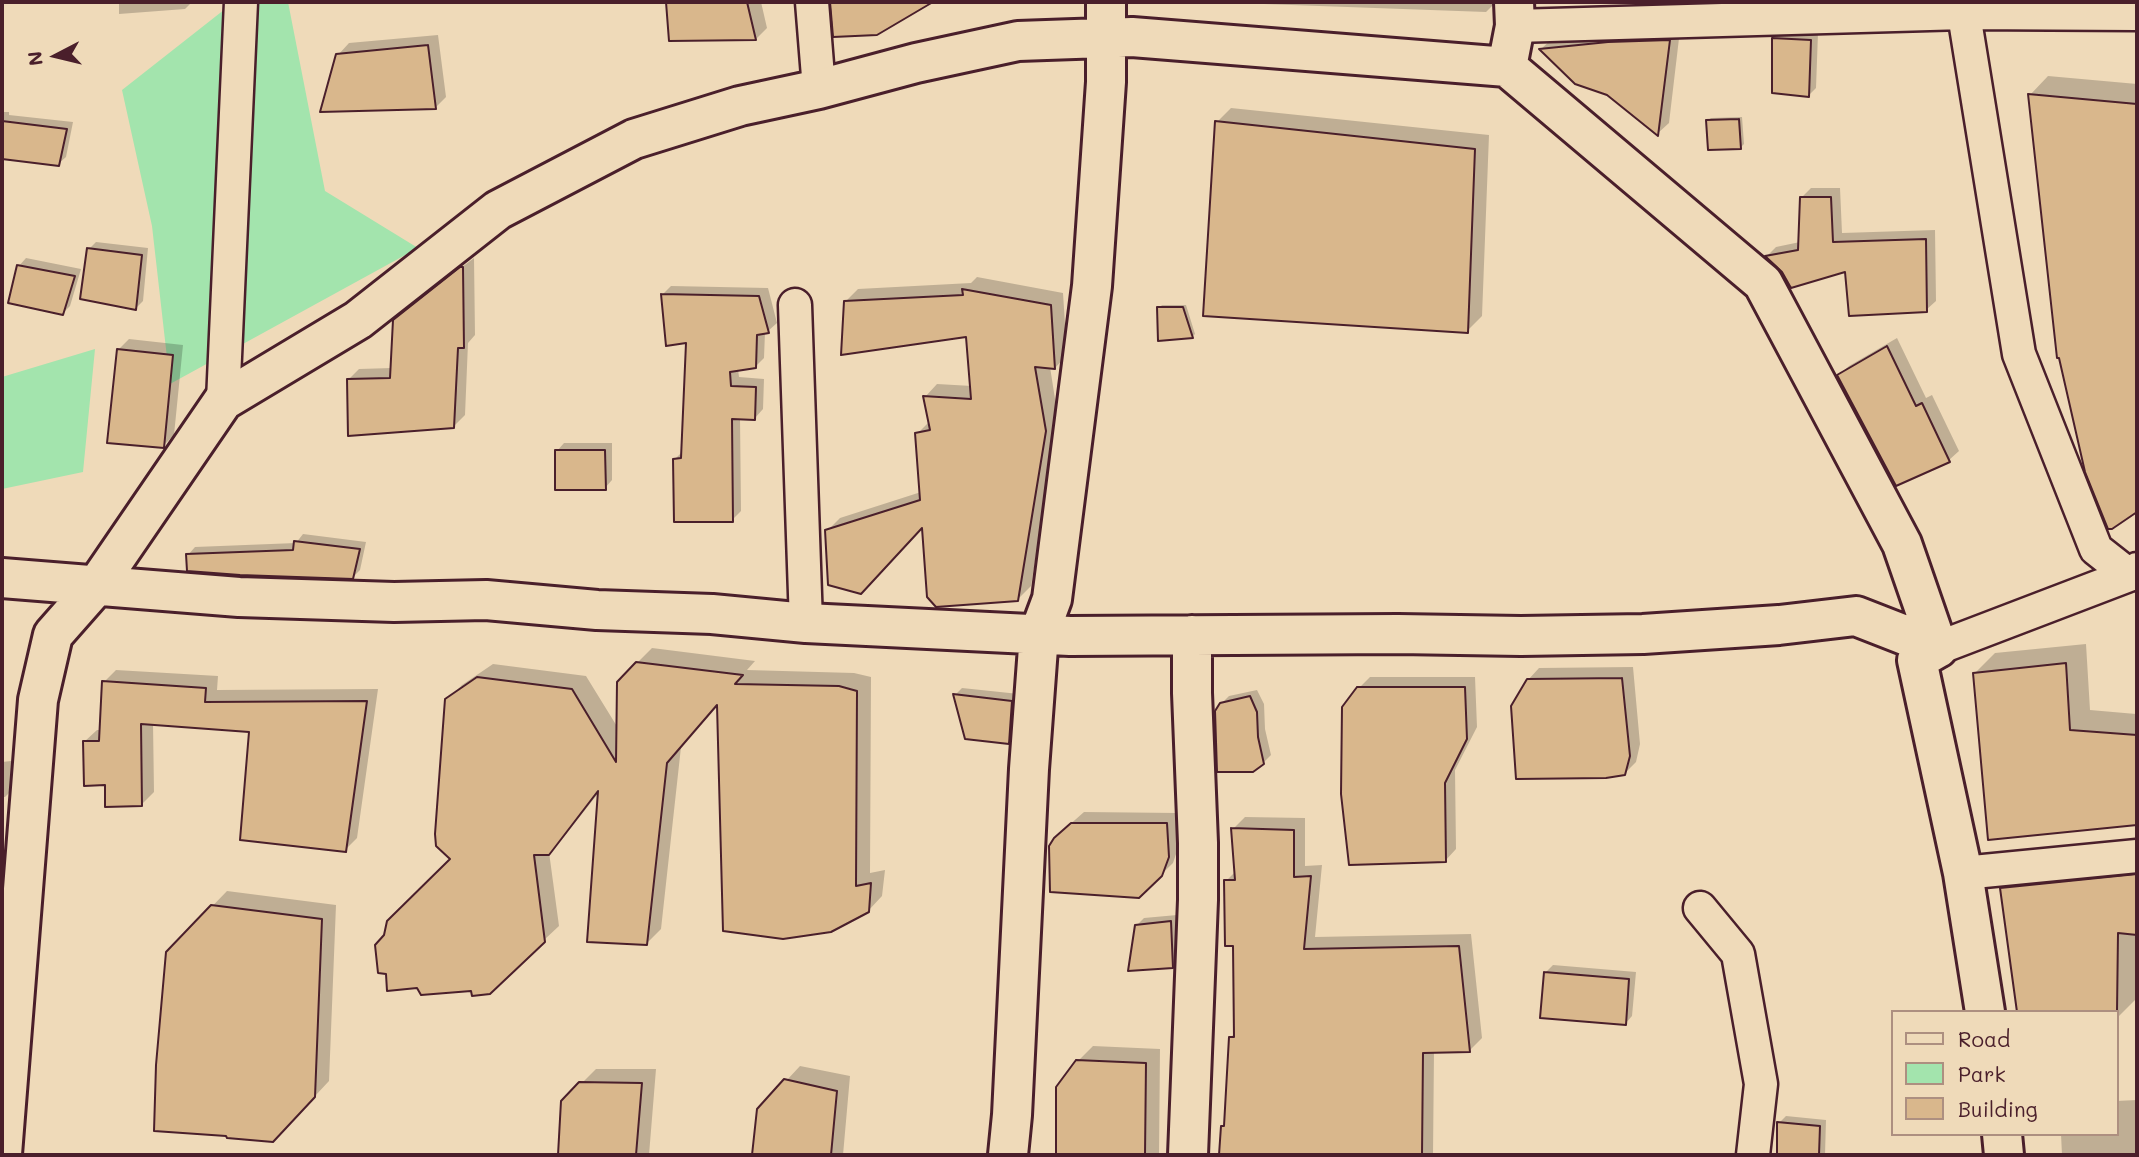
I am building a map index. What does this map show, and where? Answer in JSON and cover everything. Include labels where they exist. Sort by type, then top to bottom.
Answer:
[{"type":"street","points":[[223,401],[241,2]]},
{"type":"street","points":[[812,2],[819,89]]},
{"type":"street","points":[[1963,8],[2019,354],[2096,549],[2133,572]]},
{"type":"street","points":[[1507,67],[1515,14],[1963,8],[2137,14]]},
{"type":"street","points":[[1008,1155],[1039,634],[1052,599],[1092,286],[1106,82],[1106,20]]},
{"type":"street","points":[[2,1154],[38,700],[53,635],[97,585],[223,401],[358,320],[498,210],[634,139],[740,106],[1106,20],[1132,37],[1507,67],[1763,283],[1902,544],[1938,648]]},
{"type":"street","points":[[795,305],[806,623]]},
{"type":"street","points":[[1985,1010],[1963,873],[1917,660],[1938,648],[2133,572]]},
{"type":"street","points":[[2,578],[239,597],[394,601],[486,600],[597,610],[712,614],[806,623],[1070,636],[1643,634],[1779,625],[1856,616],[1938,648]]},
{"type":"street","points":[[1188,1155],[1198,900],[1192,635]]},
{"type":"street","points":[[1963,873],[2137,856]]},
{"type":"street","points":[[1700,908],[1738,954],[1761,1084],[1753,1155]]},
{"type":"street","points":[[2002,1136],[2004,1155]]},
{"type":"green space","points":[[234,2],[288,2],[325,191],[418,248],[170,384],[152,226],[122,90]]},
{"type":"green space","points":[[95,349],[83,472],[2,489],[2,377]]},
{"type":"building","points":[[666,2],[747,2],[756,40],[669,41]]},
{"type":"building","points":[[830,2],[933,2],[877,35],[833,37]]},
{"type":"building","points":[[1772,38],[1811,40],[1809,97],[1772,93]]},
{"type":"building","points":[[1670,40],[1658,136],[1607,95],[1575,84],[1539,49],[1608,42]]},
{"type":"building","points":[[428,45],[436,109],[320,112],[336,54]]},
{"type":"building","points":[[2028,94],[2137,104],[2137,512],[2112,529],[2108,529],[2085,472],[2057,358]]},
{"type":"building","points":[[1739,119],[1741,149],[1708,150],[1706,120]]},
{"type":"building","points":[[2,121],[67,129],[59,166],[2,159]]},
{"type":"building","points":[[1215,121],[1475,149],[1468,333],[1203,316]]},
{"type":"building","points":[[1800,197],[1831,197],[1833,242],[1926,239],[1927,312],[1849,316],[1845,272],[1791,288],[1782,272],[1765,256],[1798,250]]},
{"type":"building","points":[[87,248],[142,255],[136,310],[80,299]]},
{"type":"building","points":[[17,265],[75,276],[63,315],[8,303]]},
{"type":"building","points":[[463,267],[464,348],[458,348],[454,428],[348,436],[347,379],[390,378],[393,320]]},
{"type":"building","points":[[962,289],[1051,305],[1055,369],[1035,367],[1046,431],[1018,601],[936,607],[927,597],[922,528],[861,594],[828,585],[825,530],[920,500],[915,433],[930,430],[923,396],[971,399],[966,337],[841,355],[844,301],[963,295]]},
{"type":"building","points":[[661,294],[759,296],[769,333],[757,335],[756,368],[730,372],[731,386],[756,387],[755,420],[732,419],[733,522],[674,522],[673,459],[681,458],[686,343],[666,346]]},
{"type":"building","points":[[1157,307],[1183,307],[1193,338],[1158,341]]},
{"type":"building","points":[[1887,346],[1916,406],[1922,403],[1950,462],[1896,486],[1837,375]]},
{"type":"building","points":[[117,349],[173,355],[164,448],[107,443]]},
{"type":"building","points":[[555,450],[605,450],[606,490],[555,490]]},
{"type":"building","points":[[294,541],[360,549],[353,579],[187,571],[186,554],[293,550]]},
{"type":"building","points":[[636,662],[743,675],[735,684],[839,686],[857,691],[856,886],[871,883],[869,912],[831,932],[783,939],[723,931],[717,705],[667,763],[647,945],[587,942],[598,791],[549,855],[534,855],[545,942],[490,994],[472,996],[471,991],[421,995],[417,988],[387,991],[386,974],[378,973],[375,945],[384,935],[387,921],[450,859],[436,846],[435,834],[445,699],[477,677],[572,689],[616,762],[617,682]]},
{"type":"building","points":[[2066,663],[2070,730],[2137,735],[2137,825],[1988,840],[1973,673]]},
{"type":"building","points":[[1622,678],[1630,756],[1625,775],[1606,778],[1516,779],[1511,706],[1527,679]]},
{"type":"building","points":[[102,681],[206,688],[205,702],[367,701],[346,852],[240,840],[249,732],[141,724],[142,806],[105,807],[105,785],[84,786],[83,741],[99,741]]},
{"type":"building","points":[[1357,687],[1465,687],[1467,739],[1445,783],[1446,862],[1349,865],[1341,794],[1342,707]]},
{"type":"building","points":[[953,694],[1012,701],[1009,744],[965,739]]},
{"type":"building","points":[[1250,696],[1257,712],[1258,737],[1264,764],[1253,772],[1217,772],[1215,711],[1220,703]]},
{"type":"building","points":[[1071,823],[1167,823],[1169,857],[1162,876],[1139,898],[1050,892],[1049,846]]},
{"type":"building","points":[[1231,828],[1294,830],[1294,877],[1311,876],[1304,949],[1459,946],[1470,1052],[1423,1053],[1422,1155],[1219,1155],[1221,1126],[1224,1126],[1229,1037],[1234,1037],[1233,946],[1225,946],[1224,880],[1235,880]]},
{"type":"building","points":[[2137,874],[2137,935],[2118,933],[2117,1010],[2017,1010],[2000,888]]},
{"type":"building","points":[[211,905],[322,919],[315,1097],[273,1142],[154,1131],[156,1065],[166,952]]},
{"type":"building","points":[[1171,921],[1173,968],[1128,971],[1135,925]]},
{"type":"building","points":[[1544,972],[1629,979],[1626,1025],[1540,1018]]},
{"type":"building","points":[[1076,1060],[1146,1063],[1145,1155],[1056,1155],[1056,1087]]},
{"type":"building","points":[[784,1079],[837,1091],[831,1155],[752,1155],[757,1109]]},
{"type":"building","points":[[579,1082],[642,1083],[636,1155],[558,1155],[561,1101]]},
{"type":"building","points":[[1777,1122],[1820,1126],[1819,1155],[1777,1155]]}]
